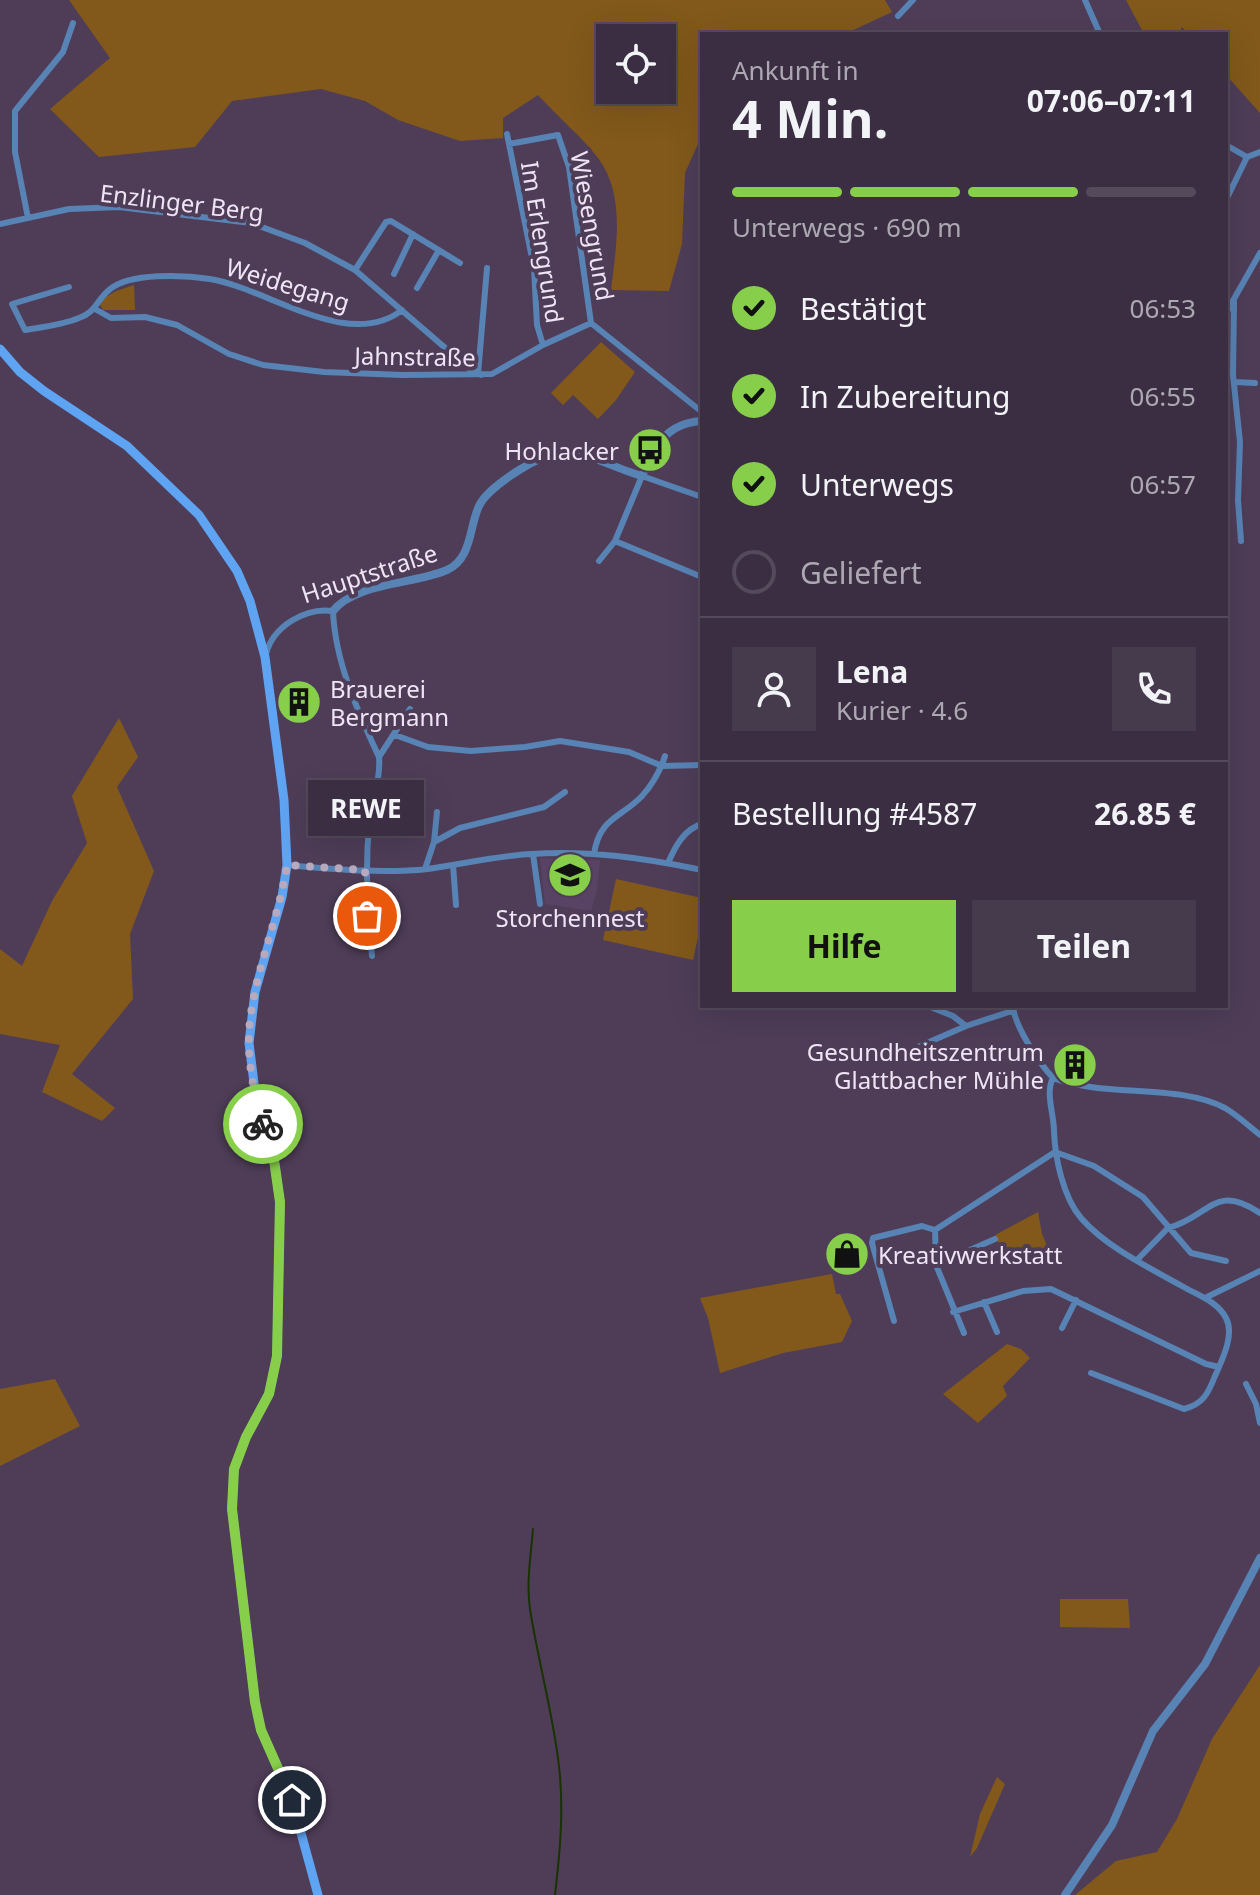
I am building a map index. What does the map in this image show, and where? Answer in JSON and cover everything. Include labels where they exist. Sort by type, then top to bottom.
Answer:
[{"type":"main road","points":[[0,349],[32,382],[127,446],[199,515],[237,571],[250,601],[265,657],[284,800],[287,865],[282,897],[255,992],[249,1043],[250,1066],[273,1153],[280,1202],[277,1356],[269,1394],[246,1437],[234,1469],[232,1509],[261,1730],[292,1800],[318,1895]]},
{"type":"street","points":[[898,16],[913,0]]},
{"type":"street","points":[[1085,0],[1099,32]]},
{"type":"street","points":[[28,218],[15,152],[15,111],[63,52],[73,23]]},
{"type":"street","name":"Im Erlengrund","points":[[507,134],[534,268],[538,330],[543,345]]},
{"type":"street","name":"Im Erlengrund","points":[[509,144],[558,135]]},
{"type":"street","name":"Wiesengrund","points":[[558,135],[569,167],[591,323]]},
{"type":"street","points":[[1228,146],[1247,157]]},
{"type":"street","points":[[1228,196],[1247,157],[1260,152]]},
{"type":"street","name":"Enzlinger Berg","points":[[0,224],[69,209],[119,207],[251,223],[305,243],[355,270],[481,375]]},
{"type":"street","points":[[355,270],[386,222],[394,221],[460,263]]},
{"type":"street","points":[[394,274],[413,234]]},
{"type":"street","points":[[417,288],[439,250]]},
{"type":"street","points":[[1228,310],[1260,253]]},
{"type":"street","points":[[481,375],[487,268]]},
{"type":"street","name":"Weidegang","points":[[69,287],[12,304],[25,330],[78,319],[95,309],[100,298],[112,286],[141,278],[179,276],[212,279],[249,289],[296,310],[340,321],[377,323],[402,310]]},
{"type":"street","points":[[1234,302],[1241,541]]},
{"type":"street","name":"Jahnstraße","points":[[95,309],[111,318],[145,317],[177,325],[229,354],[263,365],[324,372],[481,375],[500,372],[543,345],[591,323]]},
{"type":"street","points":[[591,323],[700,410]]},
{"type":"street","points":[[1234,382],[1255,383]]},
{"type":"street","points":[[599,561],[615,541],[656,445],[684,422],[700,421]]},
{"type":"street","name":"Hauptstraße","points":[[265,657],[271,639],[306,613],[333,611],[340,602],[369,591],[450,569],[464,556],[479,505],[495,485],[531,464],[567,451],[642,476]]},
{"type":"street","points":[[642,476],[700,496]]},
{"type":"street","points":[[615,541],[700,576]]},
{"type":"street","points":[[333,611],[350,691],[379,757],[365,870],[372,956]]},
{"type":"street","points":[[379,757],[410,709]]},
{"type":"street","points":[[395,735],[428,747],[471,751],[560,741],[629,752],[662,766],[700,765]]},
{"type":"street","points":[[594,854],[596,839],[605,825],[641,798],[665,756]]},
{"type":"street","points":[[434,842],[460,828],[544,807],[565,792]]},
{"type":"street","points":[[425,869],[434,842],[437,812]]},
{"type":"street","points":[[668,863],[676,845],[700,824]]},
{"type":"street","points":[[287,865],[365,870],[425,869],[533,854],[594,854],[700,870]]},
{"type":"street","points":[[533,854],[540,904]]},
{"type":"street","points":[[453,865],[456,905]]},
{"type":"street","points":[[933,1008],[953,1016],[966,1026]]},
{"type":"street","points":[[861,1062],[890,1059],[1013,1008],[1045,1070],[1053,1078],[1089,1088],[1156,1093],[1204,1101],[1224,1108],[1260,1135]]},
{"type":"street","points":[[1053,1078],[1048,1087],[1054,1111],[1055,1152],[1066,1189],[1079,1216],[1137,1260],[1205,1298],[1225,1317],[1230,1333],[1208,1395],[1198,1405],[1184,1409],[1091,1373]]},
{"type":"street","points":[[1055,1152],[1094,1166],[1143,1197],[1191,1253],[1226,1261]]},
{"type":"street","points":[[935,1230],[1055,1152]]},
{"type":"street","points":[[1137,1260],[1168,1228],[1181,1225],[1216,1203],[1230,1199],[1244,1202],[1260,1213]]},
{"type":"street","points":[[894,1321],[873,1238],[922,1226],[935,1230]]},
{"type":"street","points":[[935,1230],[936,1265],[964,1333]]},
{"type":"street","points":[[936,1265],[995,1239]]},
{"type":"street","points":[[1205,1298],[1260,1271]]},
{"type":"street","points":[[953,1312],[1023,1291],[1051,1289],[1133,1331],[1219,1367]]},
{"type":"street","points":[[1062,1328],[1076,1300]]},
{"type":"street","points":[[984,1302],[997,1332]]},
{"type":"street","points":[[1246,1384],[1256,1404],[1260,1423]]},
{"type":"street","points":[[1065,1895],[1112,1825],[1153,1731],[1205,1664],[1260,1559]]},
{"type":"shaded area","points":[[69,0],[885,0],[892,12],[849,32],[700,32],[700,139],[685,173],[682,244],[669,291],[611,290],[617,222],[613,188],[592,150],[538,95],[503,118],[503,138],[460,141],[398,120],[365,101],[321,89],[232,101],[195,147],[99,157],[50,109],[110,58]]},
{"type":"shaded area","points":[[1126,0],[1260,0],[1260,113],[1228,77],[1228,32],[1186,32],[1182,27],[1180,32],[1143,32]]},
{"type":"shaded area","points":[[134,285],[135,310],[103,310],[101,300]]},
{"type":"shaded area","points":[[601,342],[635,372],[598,419],[573,395],[563,405],[551,393]]},
{"type":"shaded area","points":[[119,718],[138,757],[117,787],[154,871],[130,934],[133,999],[72,1074],[115,1108],[102,1121],[42,1092],[60,1045],[0,1034],[0,949],[22,966],[52,901],[87,843],[72,796]]},
{"type":"shaded area","name":"Storchennest","points":[[540,858],[600,860],[591,911],[545,904]]},
{"type":"shaded area","points":[[616,879],[700,898],[700,928],[693,960],[603,940]]},
{"type":"shaded area","points":[[1038,1212],[1042,1234],[1052,1257],[1043,1256],[1032,1249],[1001,1250],[995,1235]]},
{"type":"shaded area","points":[[832,1274],[836,1294],[840,1294],[852,1321],[842,1342],[783,1353],[720,1373],[708,1318],[700,1298]]},
{"type":"shaded area","points":[[1007,1344],[1021,1349],[1030,1358],[1003,1386],[1007,1396],[978,1423],[943,1394]]},
{"type":"shaded area","points":[[55,1379],[80,1426],[0,1466],[0,1389]]},
{"type":"shaded area","points":[[1060,1599],[1128,1599],[1130,1628],[1060,1627]]},
{"type":"shaded area","points":[[1260,1665],[1260,1895],[1075,1895],[1116,1861],[1157,1852],[1177,1819],[1212,1739]]},
{"type":"shaded area","points":[[997,1777],[1005,1784],[977,1848],[970,1857],[980,1814]]},
{"type":"waterway","points":[[533,1529],[529,1599],[553,1726],[561,1798],[555,1895]]},
{"type":"way so far","points":[[263,1124],[250,1066],[250,1021],[255,992],[282,897],[287,865],[365,870],[367,916]]},
{"type":"place","name":"Hohlacker","points":[[650,450]]},
{"type":"place","name":"Brauerei Bergmann","points":[[299,702]]},
{"type":"place","name":"Storchennest","points":[[570,875]]},
{"type":"place","name":"REWE","points":[[367,916]]},
{"type":"place","name":"Gesundheitszentrum Glattbacher Mühle","points":[[1075,1065]]},
{"type":"place","name":"Kreativwerkstatt","points":[[847,1254]]},
{"type":"route","points":[[263,1124],[273,1153],[280,1202],[277,1356],[269,1394],[239,1452],[234,1469],[232,1509],[255,1702],[261,1730],[292,1800]]}]
